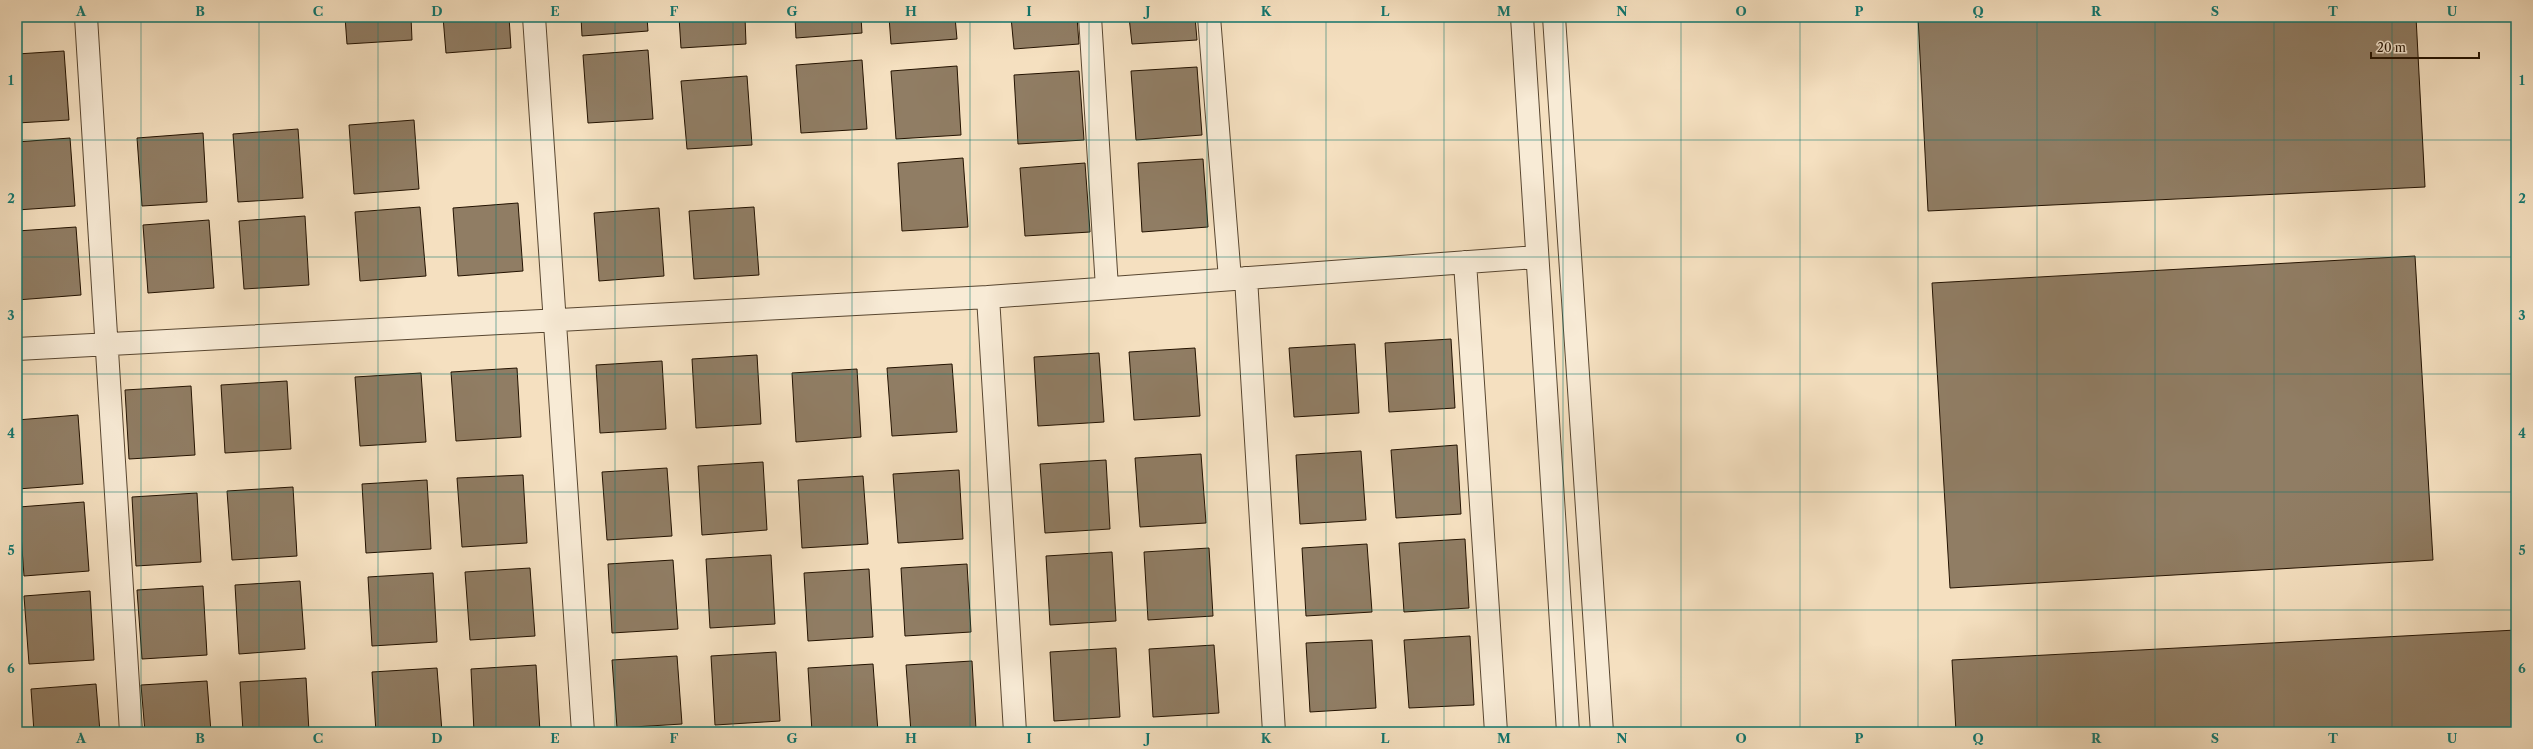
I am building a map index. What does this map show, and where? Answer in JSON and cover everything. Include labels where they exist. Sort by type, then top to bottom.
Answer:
[{"type":"street","points":[[86,17],[130,732]]},
{"type":"street","points":[[534,17],[583,732]]},
{"type":"street","points":[[1090,17],[1107,288]]},
{"type":"street","points":[[1209,17],[1238,279],[1274,732]]},
{"type":"street","points":[[1522,17],[1568,732]]},
{"type":"street","points":[[1554,17],[1602,732]]},
{"type":"street","points":[[17,350],[988,297],[1537,257]]},
{"type":"street","points":[[1465,262],[1496,732]]},
{"type":"street","points":[[988,297],[1015,732]]},
{"type":"building","points":[[345,17],[411,17],[412,40],[347,44]]},
{"type":"building","points":[[443,17],[509,17],[511,48],[446,53]]},
{"type":"building","points":[[581,17],[647,17],[648,31],[582,36]]},
{"type":"building","points":[[679,17],[745,17],[746,44],[681,48]]},
{"type":"building","points":[[795,17],[861,17],[862,33],[796,38]]},
{"type":"building","points":[[889,17],[955,17],[957,39],[891,44]]},
{"type":"building","points":[[1011,17],[1077,17],[1079,44],[1014,49]]},
{"type":"building","points":[[1129,17],[1195,17],[1197,40],[1132,44]]},
{"type":"building","points":[[1918,17],[2416,17],[2425,187],[1928,211]]},
{"type":"building","points":[[648,50],[653,119],[588,123],[583,55]]},
{"type":"building","points":[[64,51],[69,120],[17,123],[17,54]]},
{"type":"building","points":[[862,60],[867,129],[801,133],[796,65]]},
{"type":"building","points":[[957,66],[961,135],[896,139],[891,71]]},
{"type":"building","points":[[1197,67],[1202,135],[1136,140],[1131,71]]},
{"type":"building","points":[[1079,71],[1084,140],[1018,144],[1014,75]]},
{"type":"building","points":[[747,76],[752,145],[687,149],[681,81]]},
{"type":"building","points":[[414,120],[419,189],[354,194],[349,125]]},
{"type":"building","points":[[298,129],[303,198],[238,202],[233,134]]},
{"type":"building","points":[[203,133],[207,202],[142,206],[137,138]]},
{"type":"building","points":[[70,138],[75,206],[17,210],[17,142]]},
{"type":"building","points":[[963,158],[968,227],[902,231],[898,163]]},
{"type":"building","points":[[1203,159],[1208,227],[1142,232],[1138,163]]},
{"type":"building","points":[[1085,163],[1090,232],[1025,236],[1020,168]]},
{"type":"building","points":[[518,203],[523,271],[458,276],[453,208]]},
{"type":"building","points":[[420,207],[426,276],[360,281],[355,212]]},
{"type":"building","points":[[754,207],[759,275],[694,279],[689,211]]},
{"type":"building","points":[[659,208],[664,276],[599,281],[594,213]]},
{"type":"building","points":[[305,216],[309,285],[244,289],[239,221]]},
{"type":"building","points":[[209,220],[214,288],[148,293],[143,225]]},
{"type":"building","points":[[76,227],[81,295],[17,300],[17,231]]},
{"type":"building","points":[[2415,256],[2433,560],[1950,588],[1932,283]]},
{"type":"building","points":[[1451,339],[1455,408],[1389,412],[1385,343]]},
{"type":"building","points":[[1355,344],[1359,413],[1294,417],[1289,348]]},
{"type":"building","points":[[1195,348],[1200,416],[1134,420],[1129,352]]},
{"type":"building","points":[[1099,353],[1104,422],[1038,426],[1034,357]]},
{"type":"building","points":[[757,355],[761,424],[696,428],[692,359]]},
{"type":"building","points":[[662,361],[666,429],[600,433],[596,365]]},
{"type":"building","points":[[952,364],[957,432],[892,436],[887,368]]},
{"type":"building","points":[[517,368],[521,437],[456,441],[451,372]]},
{"type":"building","points":[[857,369],[861,437],[796,442],[792,373]]},
{"type":"building","points":[[421,373],[426,442],[360,446],[355,377]]},
{"type":"building","points":[[287,381],[291,449],[225,453],[221,385]]},
{"type":"building","points":[[191,386],[195,455],[129,459],[125,390]]},
{"type":"building","points":[[78,415],[83,484],[18,489],[17,420]]},
{"type":"building","points":[[1457,445],[1461,514],[1396,518],[1391,450]]},
{"type":"building","points":[[1361,451],[1366,520],[1300,524],[1296,455]]},
{"type":"building","points":[[1201,454],[1206,523],[1140,527],[1135,458]]},
{"type":"building","points":[[1106,460],[1110,529],[1045,533],[1040,464]]},
{"type":"building","points":[[763,462],[767,530],[702,535],[698,466]]},
{"type":"building","points":[[667,468],[672,536],[607,540],[602,472]]},
{"type":"building","points":[[959,470],[963,539],[898,543],[893,474]]},
{"type":"building","points":[[523,475],[527,543],[462,547],[457,478]]},
{"type":"building","points":[[863,476],[868,544],[802,548],[798,480]]},
{"type":"building","points":[[427,480],[431,549],[366,553],[362,484]]},
{"type":"building","points":[[293,487],[297,556],[232,560],[227,491]]},
{"type":"building","points":[[197,493],[201,562],[136,566],[132,497]]},
{"type":"building","points":[[84,502],[89,571],[24,576],[19,507]]},
{"type":"building","points":[[1465,539],[1469,608],[1404,612],[1399,543]]},
{"type":"building","points":[[1367,544],[1372,612],[1306,616],[1302,548]]},
{"type":"building","points":[[1209,548],[1213,616],[1148,620],[1144,552]]},
{"type":"building","points":[[1112,552],[1116,621],[1050,625],[1046,556]]},
{"type":"building","points":[[771,555],[775,624],[710,628],[706,559]]},
{"type":"building","points":[[673,560],[678,629],[612,633],[608,564]]},
{"type":"building","points":[[967,564],[971,632],[905,636],[901,568]]},
{"type":"building","points":[[530,568],[535,636],[470,640],[465,572]]},
{"type":"building","points":[[869,569],[873,637],[808,641],[804,573]]},
{"type":"building","points":[[433,573],[437,642],[372,646],[368,577]]},
{"type":"building","points":[[300,581],[305,649],[239,654],[235,585]]},
{"type":"building","points":[[203,586],[207,655],[142,659],[137,590]]},
{"type":"building","points":[[90,591],[94,660],[29,664],[24,596]]},
{"type":"building","points":[[2516,630],[2516,732],[1956,732],[1952,660]]},
{"type":"building","points":[[1470,636],[1474,705],[1409,708],[1404,640]]},
{"type":"building","points":[[1372,640],[1376,708],[1310,712],[1306,643]]},
{"type":"building","points":[[1214,645],[1219,713],[1153,717],[1149,649]]},
{"type":"building","points":[[1116,648],[1120,717],[1054,721],[1050,652]]},
{"type":"building","points":[[776,652],[780,721],[715,725],[711,656]]},
{"type":"building","points":[[677,656],[682,724],[617,728],[612,660]]},
{"type":"building","points":[[972,661],[976,729],[911,732],[906,665]]},
{"type":"building","points":[[873,664],[878,732],[812,732],[808,668]]},
{"type":"building","points":[[536,665],[540,732],[474,732],[471,669]]},
{"type":"building","points":[[437,668],[442,732],[376,732],[372,672]]},
{"type":"building","points":[[306,678],[309,732],[243,732],[240,682]]},
{"type":"building","points":[[207,681],[211,732],[145,732],[141,685]]},
{"type":"building","points":[[96,684],[100,732],[34,732],[31,689]]}]
